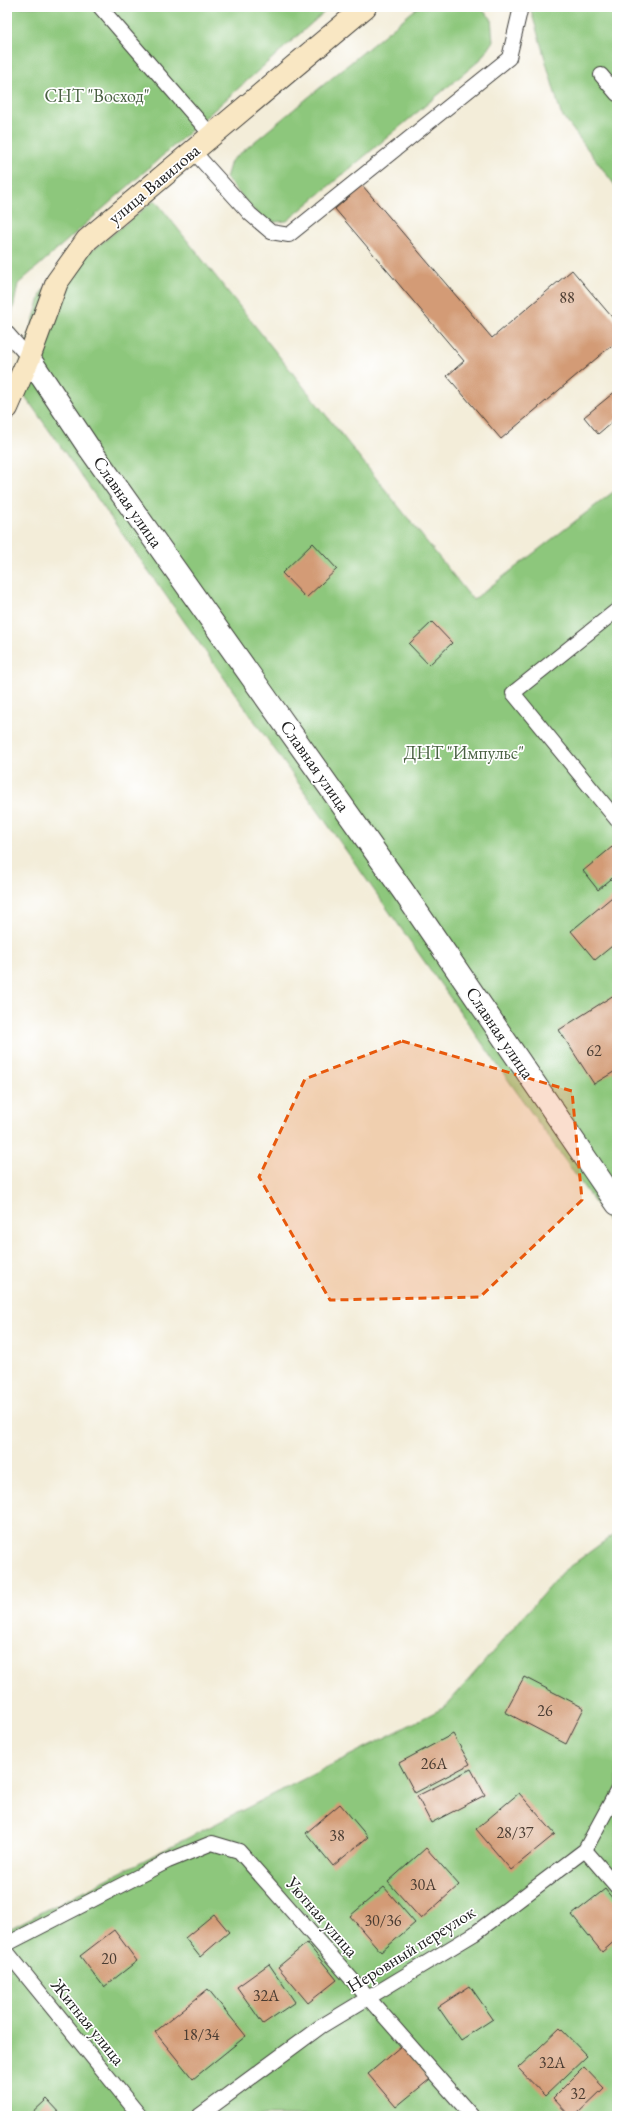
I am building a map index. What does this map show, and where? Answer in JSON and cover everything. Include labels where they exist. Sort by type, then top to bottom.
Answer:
[{"type":"street","name":"улица Вавилова","points":[[7,408],[29,358],[57,282],[87,240],[194,152],[365,7]]},
{"type":"street","name":"Славная улица","points":[[29,358],[92,452],[403,891],[617,1204]]},
{"type":"lane","points":[[100,7],[212,136]]},
{"type":"lane","points":[[194,152],[250,214],[271,232],[289,235],[509,58],[520,12],[519,7]]},
{"type":"lane","points":[[601,75],[617,94]]},
{"type":"lane","name":"Славная улица","points":[[7,333],[29,358]]},
{"type":"lane","points":[[617,610],[514,693],[617,820]]},
{"type":"lane","name":"Неровный переулок","points":[[199,2116],[320,2027],[368,2000],[474,1934],[585,1850],[617,1791]]},
{"type":"lane","name":"Уютная улица","points":[[7,1944],[168,1861],[212,1843],[239,1851],[368,2000],[472,2116]]},
{"type":"lane","points":[[585,1850],[617,1888]]},
{"type":"lane","name":"Житная улица","points":[[7,1952],[140,2116]]},
{"type":"highlighted area","points":[[402,1041],[572,1091],[582,1200],[480,1297],[330,1300],[259,1177],[305,1079]]},
{"type":"green space","name":"СНТ \"Восход\"","points":[[7,7],[330,7],[18,284],[7,339]]},
{"type":"green space","points":[[418,7],[479,7],[491,18],[493,41],[480,60],[287,221],[265,223],[226,178],[231,161]]},
{"type":"green space","points":[[530,7],[617,7],[617,188],[561,114]]},
{"type":"green space","name":"ДНТ \"Импульс\"","points":[[155,200],[473,600],[617,489],[617,1234],[15,382],[42,291]]},
{"type":"green space","points":[[617,1532],[617,2116],[7,2116],[7,1930],[445,1707],[562,1572]]},
{"type":"building","points":[[362,185],[492,338],[572,270],[617,323],[617,341],[501,439],[447,376],[464,361],[335,209]]},
{"type":"building","points":[[617,390],[617,418],[598,434],[584,417]]},
{"type":"building","points":[[313,543],[337,569],[306,598],[282,573]]},
{"type":"building","points":[[432,622],[452,643],[429,665],[409,644]]},
{"type":"building","points":[[612,847],[617,853],[617,874],[598,890],[583,871]]},
{"type":"building","points":[[617,893],[617,942],[595,960],[571,931]]},
{"type":"building","points":[[617,993],[617,1070],[594,1084],[559,1030]]},
{"type":"building","points":[[524,1677],[584,1708],[566,1744],[505,1712]]},
{"type":"building","points":[[453,1734],[470,1764],[415,1793],[399,1763]]},
{"type":"building","points":[[471,1769],[485,1795],[431,1823],[417,1796]]},
{"type":"building","points":[[519,1793],[555,1834],[511,1870],[476,1829]]},
{"type":"building","points":[[340,1804],[368,1837],[333,1866],[306,1833]]},
{"type":"building","points":[[426,1848],[459,1885],[421,1919],[388,1882]]},
{"type":"building","points":[[384,1887],[415,1923],[381,1952],[350,1916]]},
{"type":"building","points":[[605,1889],[617,1904],[617,1939],[602,1952],[572,1915]]},
{"type":"building","points":[[214,1914],[229,1932],[200,1957],[185,1938]]},
{"type":"building","points":[[114,1930],[137,1961],[104,1987],[80,1956]]},
{"type":"building","points":[[307,1943],[337,1980],[308,2003],[278,1967]]},
{"type":"building","points":[[269,1964],[295,2002],[263,2024],[237,1987]]},
{"type":"building","points":[[470,1986],[493,2019],[461,2040],[438,2007]]},
{"type":"building","points":[[208,1989],[246,2036],[193,2079],[155,2032]]},
{"type":"building","points":[[560,2028],[587,2056],[545,2096],[518,2068]]},
{"type":"building","points":[[401,2046],[430,2079],[396,2107],[368,2074]]},
{"type":"building","points":[[584,2067],[604,2088],[575,2116],[570,2116],[553,2098]]},
{"type":"building","points":[[47,2099],[63,2116],[29,2116]]}]
